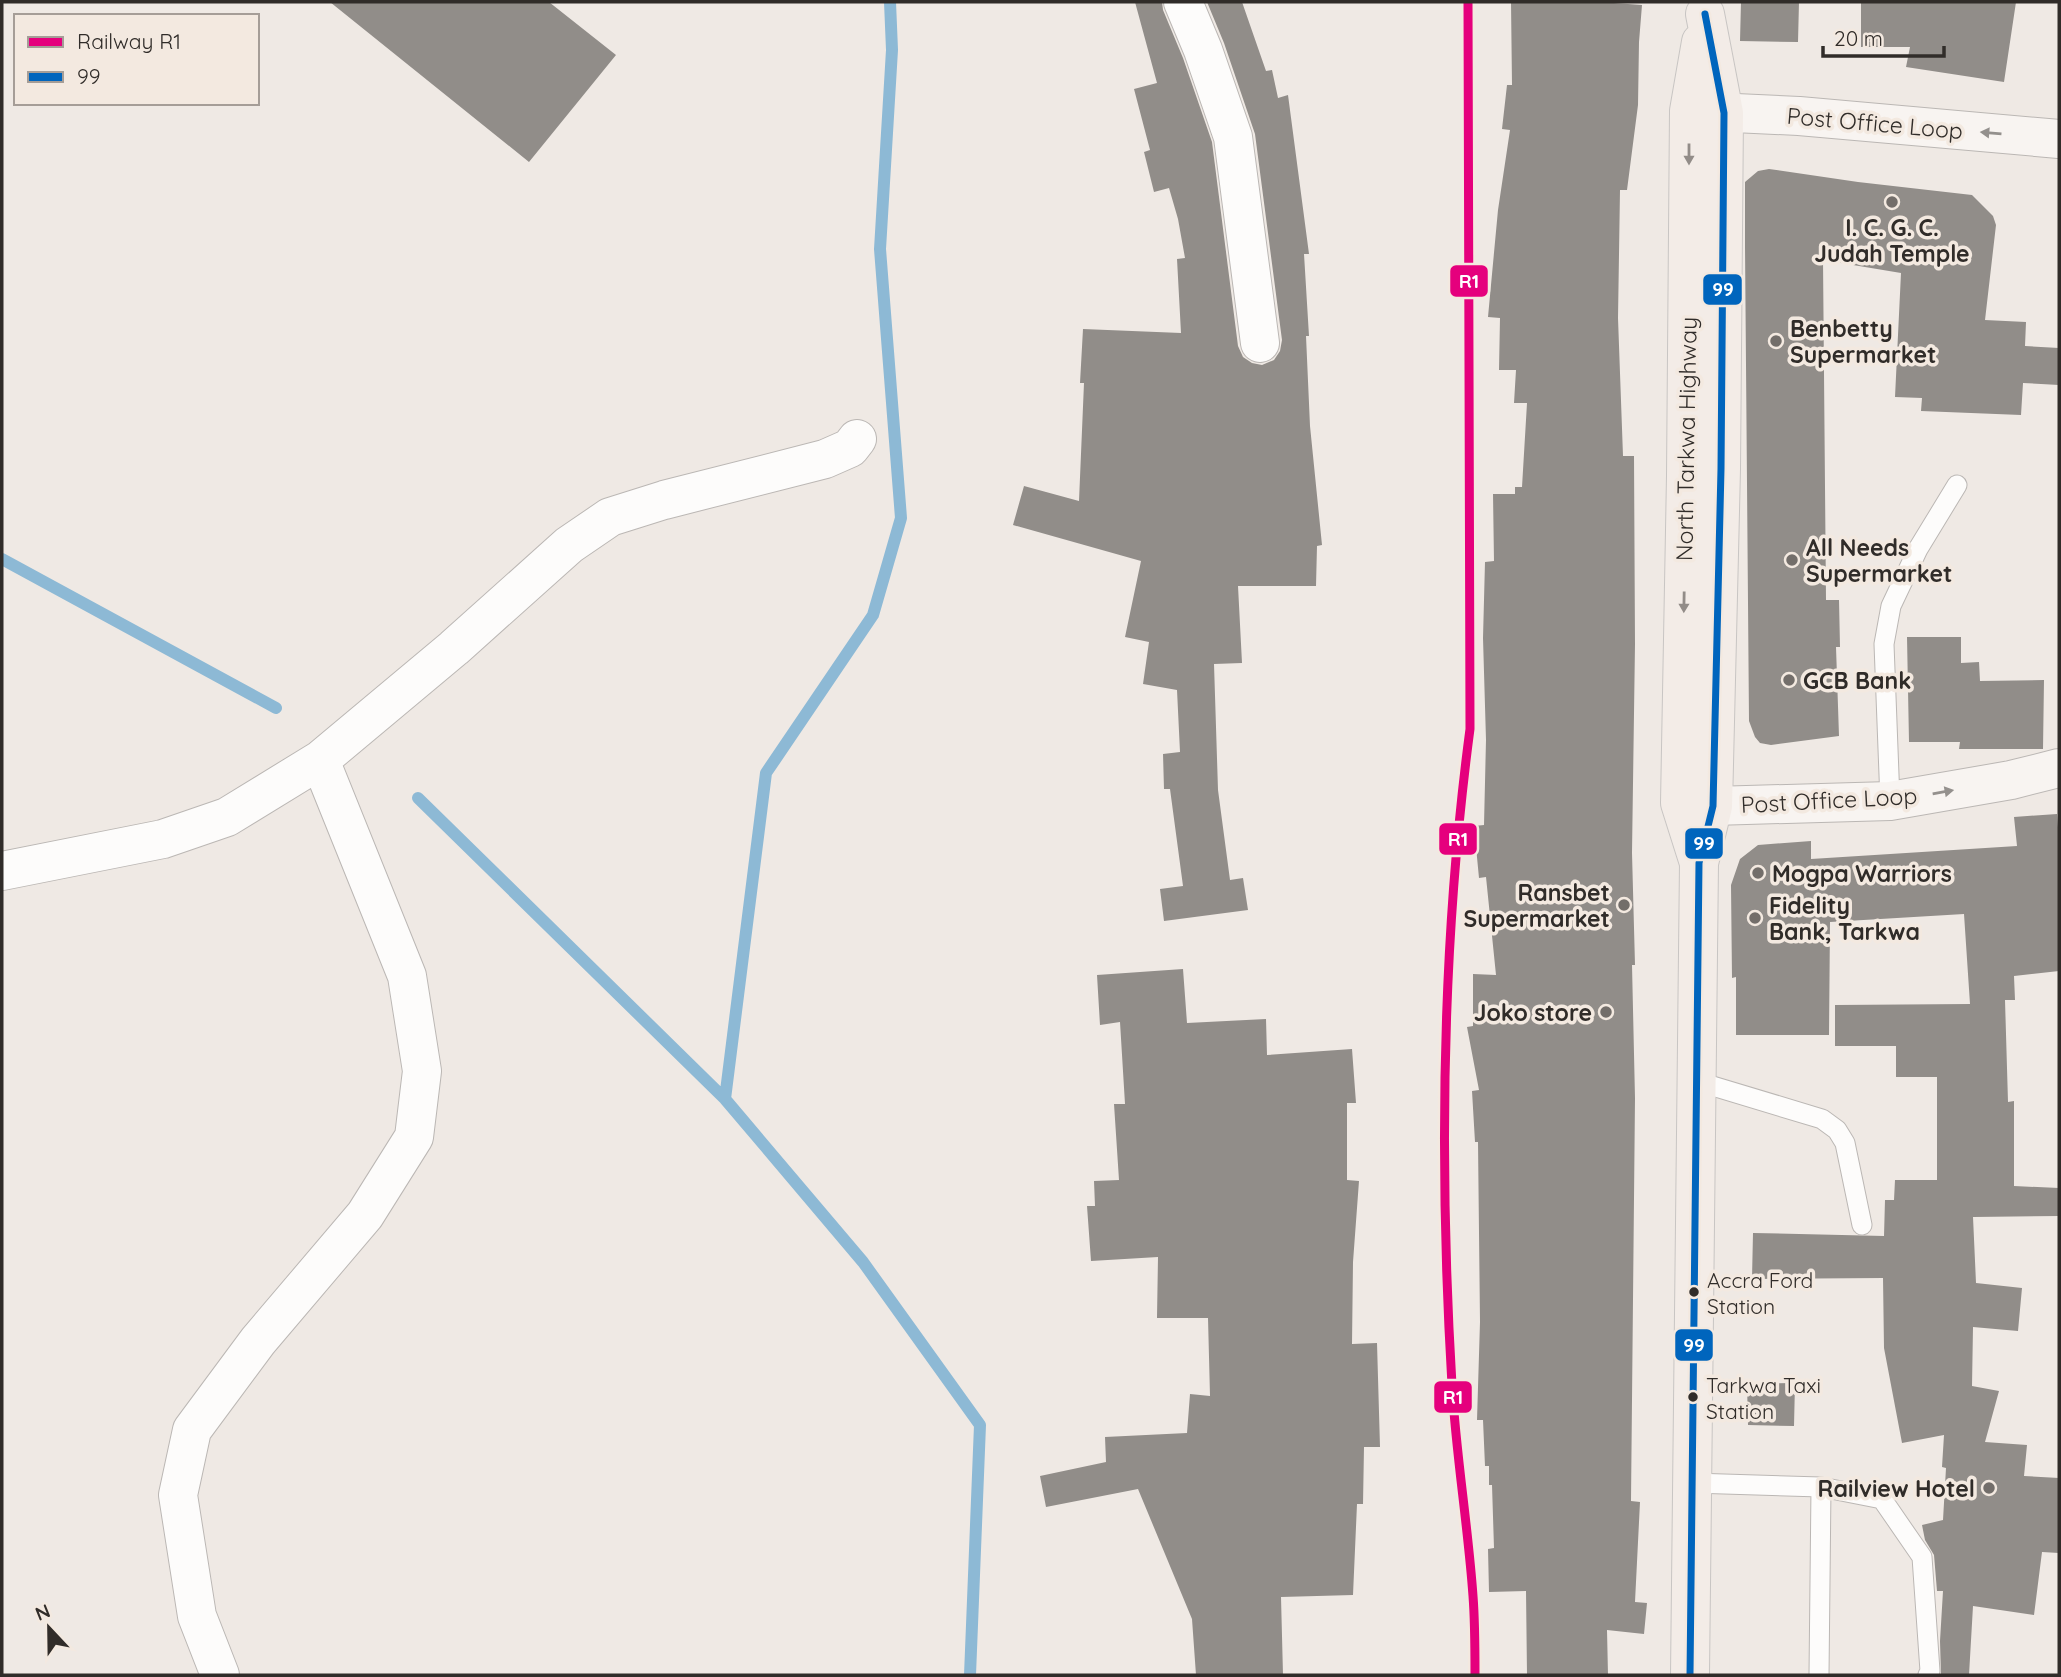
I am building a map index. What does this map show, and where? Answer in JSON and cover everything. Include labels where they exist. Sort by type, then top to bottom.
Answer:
[{"type":"main road","name":"North Tarkwa Highway","points":[[1690,1675],[1699,863],[1696,804],[1721,469],[1707,112],[1706,8]]},
{"type":"street","points":[[1183,2],[1233,137],[1260,343]]},
{"type":"street","name":"Post Office Loop","points":[[1707,112],[1813,117],[2059,139]]},
{"type":"street","points":[[2059,134],[2059,139]]},
{"type":"street","points":[[2,871],[163,839],[227,817],[320,760],[453,648],[569,545],[610,517],[664,500],[825,459],[850,448],[857,439]]},
{"type":"street","points":[[220,1675],[197,1616],[178,1495],[191,1430],[258,1341],[365,1215],[414,1137],[422,1072],[407,975],[320,760]]},
{"type":"street","name":"Post Office Loop","points":[[1696,804],[1890,801],[2011,780],[2059,768]]},
{"type":"lane","points":[[1890,801],[1884,644],[1891,606],[1917,549],[1957,485]]},
{"type":"lane","points":[[1696,1081],[1822,1119],[1837,1130],[1845,1143],[1862,1225]]},
{"type":"lane","points":[[1692,1483],[1821,1487],[1882,1499],[1922,1557],[1930,1671],[1928,1675]]},
{"type":"lane","points":[[1819,1675],[1821,1487]]},
{"type":"building","points":[[330,2],[549,2],[616,55],[529,162]]},
{"type":"building","points":[[1135,2],[1162,2],[1183,58],[1212,142],[1238,346],[1243,357],[1262,365],[1274,360],[1280,351],[1282,340],[1255,134],[1207,2],[1242,2],[1266,71],[1272,70],[1278,98],[1288,95],[1309,254],[1304,254],[1309,336],[1306,336],[1310,426],[1322,545],[1317,546],[1316,586],[1238,586],[1242,663],[1214,664],[1218,790],[1230,880],[1243,878],[1248,910],[1164,921],[1160,889],[1183,886],[1170,789],[1164,789],[1163,754],[1180,752],[1177,690],[1143,684],[1149,642],[1125,637],[1141,561],[1013,525],[1024,486],[1079,501],[1084,383],[1080,383],[1083,329],[1181,333],[1177,259],[1185,258],[1169,188],[1154,192],[1144,152],[1150,150],[1134,89],[1157,83]]},
{"type":"building","points":[[1511,2],[1642,5],[1638,105],[1627,190],[1620,190],[1618,318],[1623,456],[1634,456],[1632,853],[1635,965],[1632,965],[1635,1098],[1631,1501],[1640,1502],[1635,1602],[1647,1603],[1644,1634],[1607,1630],[1608,1675],[1527,1675],[1526,1591],[1489,1592],[1488,1549],[1494,1548],[1492,1485],[1489,1485],[1489,1466],[1485,1466],[1483,1420],[1477,1420],[1480,1322],[1478,1142],[1475,1142],[1472,1091],[1479,1090],[1467,1027],[1473,1026],[1473,974],[1496,975],[1486,877],[1479,878],[1474,826],[1484,825],[1485,562],[1494,561],[1493,494],[1515,494],[1515,487],[1522,487],[1527,403],[1514,403],[1516,370],[1499,370],[1500,318],[1488,317],[1498,210],[1510,130],[1502,129],[1507,85],[1512,85]]},
{"type":"building","points":[[1741,2],[1799,2],[1798,42],[1740,41]]},
{"type":"building","points":[[1861,2],[2016,2],[2004,82],[1906,67],[1910,47],[1861,47]]},
{"type":"building","points":[[1769,169],[1972,195],[1993,216],[1996,225],[1985,320],[2026,322],[2025,346],[2059,348],[2059,385],[2023,383],[2021,415],[1921,411],[1922,398],[1895,397],[1901,273],[1823,260],[1826,600],[1839,600],[1840,647],[1836,647],[1839,736],[1771,745],[1760,743],[1749,721],[1745,246],[1745,182],[1758,171]]},
{"type":"building","points":[[1907,637],[1961,637],[1961,663],[1979,662],[1980,681],[2044,680],[2043,749],[1959,749],[1960,742],[1909,742]]},
{"type":"building","points":[[2057,814],[2059,971],[2014,976],[2015,1000],[2005,1000],[2008,1102],[2014,1101],[2014,1186],[2059,1188],[2059,1216],[1973,1217],[1976,1283],[2022,1288],[2018,1331],[1973,1327],[1972,1386],[1999,1391],[1985,1442],[2027,1445],[2024,1476],[2059,1478],[2059,1553],[2042,1552],[2034,1615],[1973,1606],[1969,1675],[1941,1675],[1943,1591],[1937,1591],[1934,1555],[1925,1540],[1922,1525],[1943,1520],[1946,1468],[1942,1467],[1944,1435],[1902,1443],[1884,1348],[1883,1278],[1752,1279],[1753,1233],[1884,1236],[1885,1200],[1894,1200],[1895,1180],[1937,1180],[1937,1077],[1896,1077],[1896,1046],[1835,1046],[1835,1005],[1970,1004],[1964,914],[1830,922],[1829,1035],[1736,1035],[1731,885],[1740,859],[1758,845],[1811,841],[1811,859],[2017,846],[2014,817]]},
{"type":"building","points":[[1183,969],[1187,1023],[1266,1019],[1267,1055],[1352,1049],[1356,1103],[1347,1103],[1347,1180],[1359,1181],[1353,1262],[1352,1344],[1377,1343],[1380,1447],[1364,1447],[1363,1504],[1357,1504],[1353,1595],[1281,1597],[1283,1675],[1196,1675],[1192,1619],[1138,1489],[1046,1507],[1040,1476],[1106,1462],[1105,1437],[1187,1433],[1190,1394],[1210,1396],[1208,1318],[1157,1318],[1158,1257],[1091,1261],[1087,1206],[1095,1206],[1094,1181],[1119,1180],[1114,1104],[1125,1104],[1120,1022],[1100,1025],[1097,975]]},
{"type":"building","points":[[1795,1383],[1794,1426],[1748,1425],[1747,1384]]},
{"type":"waterway","points":[[725,1099],[766,773],[873,615],[901,518],[880,249],[892,50],[890,2]]},
{"type":"waterway","points":[[2,559],[276,708]]},
{"type":"waterway","points":[[418,798],[725,1099],[863,1262],[980,1425],[970,1675]]},
{"type":"rail line","name":"R1","points":[[1468,2],[1470,729],[1453,893],[1444,1139],[1452,1385],[1473,1596],[1475,1675]]},
{"type":"transit line","name":"99","points":[[1690,1675],[1699,863],[1713,806],[1721,469],[1724,113],[1705,14]]},
{"type":"place","name":"I. C. G. C. Judah Temple","points":[[1892,202]]},
{"type":"place","name":"Benbetty Supermarket","points":[[1776,341]]},
{"type":"place","name":"All Needs Supermarket","points":[[1792,560]]},
{"type":"place","name":"GCB Bank","points":[[1789,680]]},
{"type":"place","name":"Mogpa Warriors","points":[[1758,873]]},
{"type":"place","name":"Ransbet Supermarket","points":[[1624,905]]},
{"type":"place","name":"Fidelity Bank, Tarkwa","points":[[1755,918]]},
{"type":"place","name":"Joko store","points":[[1606,1012]]},
{"type":"place","name":"Accra Ford Station","points":[[1694,1292]]},
{"type":"place","name":"Tarkwa Taxi Station","points":[[1693,1397]]},
{"type":"place","name":"Railview Hotel","points":[[1989,1488]]}]
